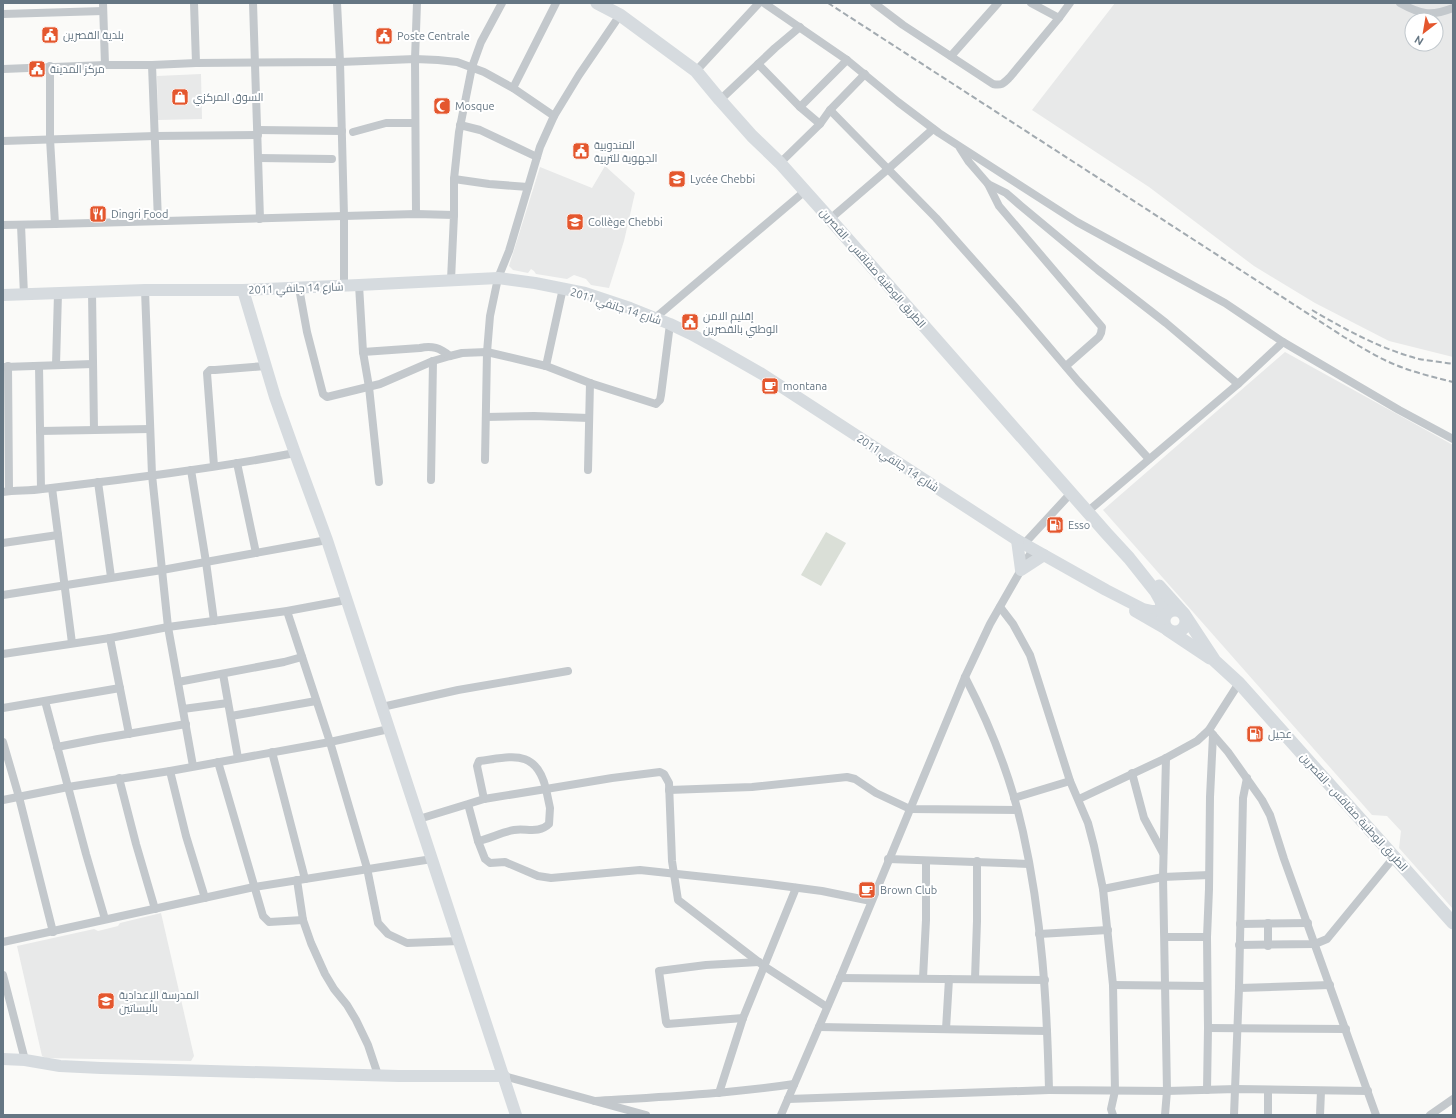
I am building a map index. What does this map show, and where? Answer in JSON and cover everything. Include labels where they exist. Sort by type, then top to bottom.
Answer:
[{"type":"main road","name":"الطريق الوطنية صفاقس - القصرين","points":[[597,3],[620,15],[696,71],[752,136],[780,163],[830,218],[1129,558],[1156,592],[1166,613]]},
{"type":"main road","name":"الطريق الوطنية صفاقس - القصرين","points":[[1129,558],[1142,568],[1184,614],[1214,661],[1239,683],[1395,856],[1453,923]]},
{"type":"main road","points":[[1177,610],[1184,614],[1186,620],[1185,628],[1175,633],[1168,630],[1164,624],[1166,613],[1177,610]]},
{"type":"main road","name":"شارع 14 جانفي 2011","points":[[1168,630],[1214,661]]},
{"type":"street","points":[[194,3],[196,63]]},
{"type":"street","points":[[253,3],[260,219]]},
{"type":"street","points":[[337,3],[342,131],[344,286]]},
{"type":"street","points":[[416,214],[415,59],[417,3]]},
{"type":"street","points":[[451,280],[454,179],[460,125],[472,66],[481,42],[502,3]]},
{"type":"street","points":[[513,88],[556,3]]},
{"type":"street","points":[[696,71],[759,3]]},
{"type":"street","points":[[764,3],[847,60],[932,129],[1077,222],[1226,303],[1283,342],[1388,404],[1453,439]]},
{"type":"street","points":[[874,3],[903,25],[950,56],[993,84],[999,85],[1004,83],[1010,77],[1070,3]]},
{"type":"street","points":[[950,56],[998,3]]},
{"type":"street","points":[[1031,3],[1059,18]]},
{"type":"street","points":[[1400,3],[1420,13],[1432,14],[1453,8]]},
{"type":"street","points":[[3,14],[103,7],[105,65]]},
{"type":"street","points":[[485,460],[487,352],[490,316],[498,278],[509,251],[537,157],[554,116],[587,63],[620,15]]},
{"type":"street","points":[[720,100],[800,27]]},
{"type":"street","points":[[3,69],[50,66],[152,66],[196,63],[340,62],[415,59],[457,62],[472,66],[513,88],[554,116]]},
{"type":"street","points":[[800,107],[847,60]]},
{"type":"street","points":[[758,64],[800,107],[820,124]]},
{"type":"street","points":[[50,66],[50,139],[55,224]]},
{"type":"street","points":[[152,66],[158,221]]},
{"type":"street","points":[[780,163],[820,124],[830,110],[865,74]]},
{"type":"street","points":[[830,110],[887,170],[936,218],[1149,459]]},
{"type":"street","points":[[353,132],[386,123],[415,123]]},
{"type":"street","points":[[460,125],[487,133],[537,157]]},
{"type":"street","points":[[830,218],[887,170],[932,129]]},
{"type":"street","points":[[3,141],[342,131]]},
{"type":"street","points":[[960,147],[969,162],[988,184],[999,206],[1102,327],[1099,336],[1066,366]]},
{"type":"street","points":[[258,158],[332,159]]},
{"type":"street","points":[[454,179],[488,184],[528,187]]},
{"type":"street","points":[[988,184],[1006,193],[1238,384]]},
{"type":"street","points":[[655,318],[805,190]]},
{"type":"street","points":[[3,225],[416,214],[454,215]]},
{"type":"street","points":[[21,225],[24,294]]},
{"type":"street","name":"شارع 14 جانفي 2011","points":[[3,295],[145,290],[243,290],[359,286],[498,278],[563,288],[606,300],[655,318],[670,324],[720,350],[762,374],[1025,544],[1106,590],[1143,609],[1166,613]]},
{"type":"street","points":[[359,286],[363,352],[369,387],[379,482]]},
{"type":"street","points":[[299,288],[307,332],[325,396],[330,397],[380,384],[433,361],[450,356],[462,353],[487,352],[546,366],[590,383],[654,404],[658,402],[661,395],[670,324]]},
{"type":"street","points":[[546,366],[563,288]]},
{"type":"street","points":[[145,290],[152,475],[168,627],[193,766]]},
{"type":"street","points":[[243,290],[265,366],[294,453],[327,540],[420,819],[516,1115]]},
{"type":"street","points":[[92,292],[94,430]]},
{"type":"street","points":[[56,365],[58,293]]},
{"type":"street","points":[[1087,512],[1238,384],[1283,342]]},
{"type":"street","points":[[363,352],[420,348],[428,346],[435,347],[450,356]]},
{"type":"street","points":[[432,480],[433,361]]},
{"type":"street","points":[[93,364],[5,366],[6,492],[52,488],[191,470],[294,453]]},
{"type":"street","points":[[39,366],[41,489]]},
{"type":"street","points":[[214,466],[207,373],[210,370],[265,366]]},
{"type":"street","points":[[588,470],[590,383]]},
{"type":"street","points":[[486,417],[534,416],[589,418]]},
{"type":"street","points":[[40,431],[150,429]]},
{"type":"street","points":[[237,463],[256,553]]},
{"type":"street","points":[[191,470],[214,621]]},
{"type":"street","points":[[98,482],[111,577]]},
{"type":"street","points":[[52,488],[72,643]]},
{"type":"street","points":[[780,1115],[840,978],[888,859],[965,677],[1000,607],[1021,570],[1025,544],[1071,492]]},
{"type":"street","points":[[3,543],[58,535]]},
{"type":"street","points":[[3,595],[162,570],[327,540]]},
{"type":"street","points":[[1021,570],[1025,544]]},
{"type":"street","points":[[1021,570],[1044,555]]},
{"type":"street","name":"شارع 14 جانفي 2011","points":[[1106,590],[1135,611],[1168,630]]},
{"type":"street","points":[[3,654],[110,638],[168,627],[287,611],[346,600]]},
{"type":"street","points":[[1000,607],[1014,624],[1030,655],[1070,781],[1088,823],[1094,846],[1103,889],[1113,985],[1115,1091],[1111,1109],[1113,1115]]},
{"type":"street","points":[[287,611],[330,742],[366,868],[378,923],[388,934],[407,943],[459,941]]},
{"type":"street","points":[[110,638],[129,734]]},
{"type":"street","points":[[178,682],[284,662],[302,657]]},
{"type":"street","points":[[382,707],[458,690],[568,671]]},
{"type":"street","points":[[223,674],[238,758]]},
{"type":"street","points":[[965,677],[978,701],[992,734],[1018,810],[1023,832],[1029,864],[1045,980],[1049,1090]]},
{"type":"street","points":[[1079,799],[1166,758],[1211,732],[1239,683]]},
{"type":"street","points":[[3,708],[120,688]]},
{"type":"street","points":[[46,701],[57,748],[105,919]]},
{"type":"street","points":[[231,716],[316,701]]},
{"type":"street","points":[[183,709],[228,703]]},
{"type":"street","points":[[57,748],[186,724]]},
{"type":"street","points":[[3,800],[68,787],[170,771],[330,742],[389,729]]},
{"type":"street","points":[[1211,732],[1247,778],[1270,815],[1284,859],[1376,1115]]},
{"type":"street","points":[[1207,1090],[1207,937],[1211,732]]},
{"type":"street","points":[[3,742],[19,797],[53,932]]},
{"type":"street","points":[[272,752],[301,880],[303,920],[311,944],[325,974],[356,1020],[368,1045],[378,1075]]},
{"type":"street","points":[[478,841],[514,830],[539,830],[549,824],[550,808],[543,777],[532,762],[525,758],[514,757],[479,761],[477,766],[484,799]]},
{"type":"street","points":[[1165,1115],[1167,1091],[1163,853],[1166,758]]},
{"type":"street","points":[[218,762],[263,916],[269,922],[303,920]]},
{"type":"street","points":[[170,771],[186,836],[205,898]]},
{"type":"street","points":[[420,819],[484,799],[612,778],[660,772],[667,777],[669,790],[672,861],[678,900],[761,964],[827,1008]]},
{"type":"street","points":[[1132,773],[1144,818],[1163,853]]},
{"type":"street","points":[[669,790],[752,787],[847,777],[855,779],[876,793],[910,809],[1018,810]]},
{"type":"street","points":[[120,778],[136,844],[155,909]]},
{"type":"street","points":[[1234,1115],[1238,1027],[1243,798],[1247,778]]},
{"type":"street","points":[[1014,798],[1070,781]]},
{"type":"street","points":[[468,804],[478,841],[485,859],[490,863],[505,862],[538,876],[551,878],[640,870],[822,891],[871,901]]},
{"type":"street","points":[[1239,945],[1268,946],[1315,944],[1327,939],[1395,856]]},
{"type":"street","points":[[3,942],[254,887],[366,868],[432,859]]},
{"type":"street","points":[[888,859],[1029,864]]},
{"type":"street","points":[[923,978],[926,920],[926,860]]},
{"type":"street","points":[[975,979],[977,861]]},
{"type":"street","points":[[1103,889],[1163,877],[1209,875]]},
{"type":"street","points":[[719,1093],[742,1018],[761,964],[796,888]]},
{"type":"street","points":[[1268,923],[1268,946]]},
{"type":"street","points":[[1240,924],[1308,923]]},
{"type":"street","points":[[1039,934],[1108,930]]},
{"type":"street","points":[[1165,937],[1207,937]]},
{"type":"street","points":[[742,1018],[667,1024],[659,971],[706,965],[761,964]]},
{"type":"street","points":[[3,975],[25,1060]]},
{"type":"street","points":[[840,978],[1045,980]]},
{"type":"street","points":[[946,1029],[949,979]]},
{"type":"street","points":[[1113,985],[1207,986]]},
{"type":"street","points":[[1239,988],[1330,985]]},
{"type":"street","points":[[819,1027],[1046,1031]]},
{"type":"street","points":[[1208,1028],[1238,1027],[1346,1029]]},
{"type":"street","points":[[3,1059],[25,1060],[60,1066],[378,1075],[504,1076],[646,1115]]},
{"type":"street","points":[[595,1101],[759,1090],[794,1084]]},
{"type":"street","points":[[788,1099],[1049,1090],[1368,1091]]},
{"type":"street","points":[[1268,1090],[1268,1115]]},
{"type":"street","points":[[1320,1115],[1321,1091]]},
{"type":"street","points":[[1430,1115],[1453,1098]]},
{"type":"shaded area","points":[[1115,3],[1453,3],[1453,357],[1389,341],[1315,303],[1254,266],[1149,187],[1032,110]]},
{"type":"shaded area","name":"السوق المركزي","points":[[201,74],[202,119],[158,120],[157,76]]},
{"type":"shaded area","name":"Collège Chebbi","points":[[605,166],[635,193],[624,241],[609,288],[591,285],[586,279],[574,275],[567,279],[536,274],[531,269],[528,273],[513,270],[509,266],[540,167],[592,188]]},
{"type":"shaded area","points":[[1285,352],[1453,445],[1453,909],[1399,848],[1401,831],[1387,816],[1372,815],[1103,510]]},
{"type":"shaded area","points":[[826,532],[846,543],[821,586],[801,575]]},
{"type":"shaded area","name":"المدرسة الإعدادية بالبساتين","points":[[161,913],[194,1056],[191,1061],[46,1058],[42,1056],[17,946],[94,929],[98,931],[118,926],[120,923]]},
{"type":"railway","points":[[828,3],[1344,337],[1376,356],[1396,365],[1417,373],[1453,382]]},
{"type":"railway","points":[[1312,310],[1351,332],[1391,350],[1419,359],[1453,364]]},
{"type":"place","name":"بلدية القصرين","points":[[50,35]]},
{"type":"place","name":"Poste Centrale","points":[[384,36]]},
{"type":"place","name":"مركز المدينة","points":[[37,69]]},
{"type":"place","name":"السوق المركزي","points":[[180,97]]},
{"type":"place","name":"Mosque","points":[[442,106]]},
{"type":"place","name":"المندوبية الجهوية للتربية","points":[[581,151]]},
{"type":"place","name":"Lycée Chebbi","points":[[677,179]]},
{"type":"place","name":"Dingri Food","points":[[98,214]]},
{"type":"place","name":"Collège Chebbi","points":[[575,222]]},
{"type":"place","name":"إقليم الامن الوطني بالقصرين","points":[[690,322]]},
{"type":"place","name":"montana","points":[[770,386]]},
{"type":"place","name":"Esso","points":[[1055,525]]},
{"type":"place","name":"عجيل","points":[[1255,734]]},
{"type":"place","name":"Brown Club","points":[[867,890]]},
{"type":"place","name":"المدرسة الإعدادية بالبساتين","points":[[106,1001]]}]
